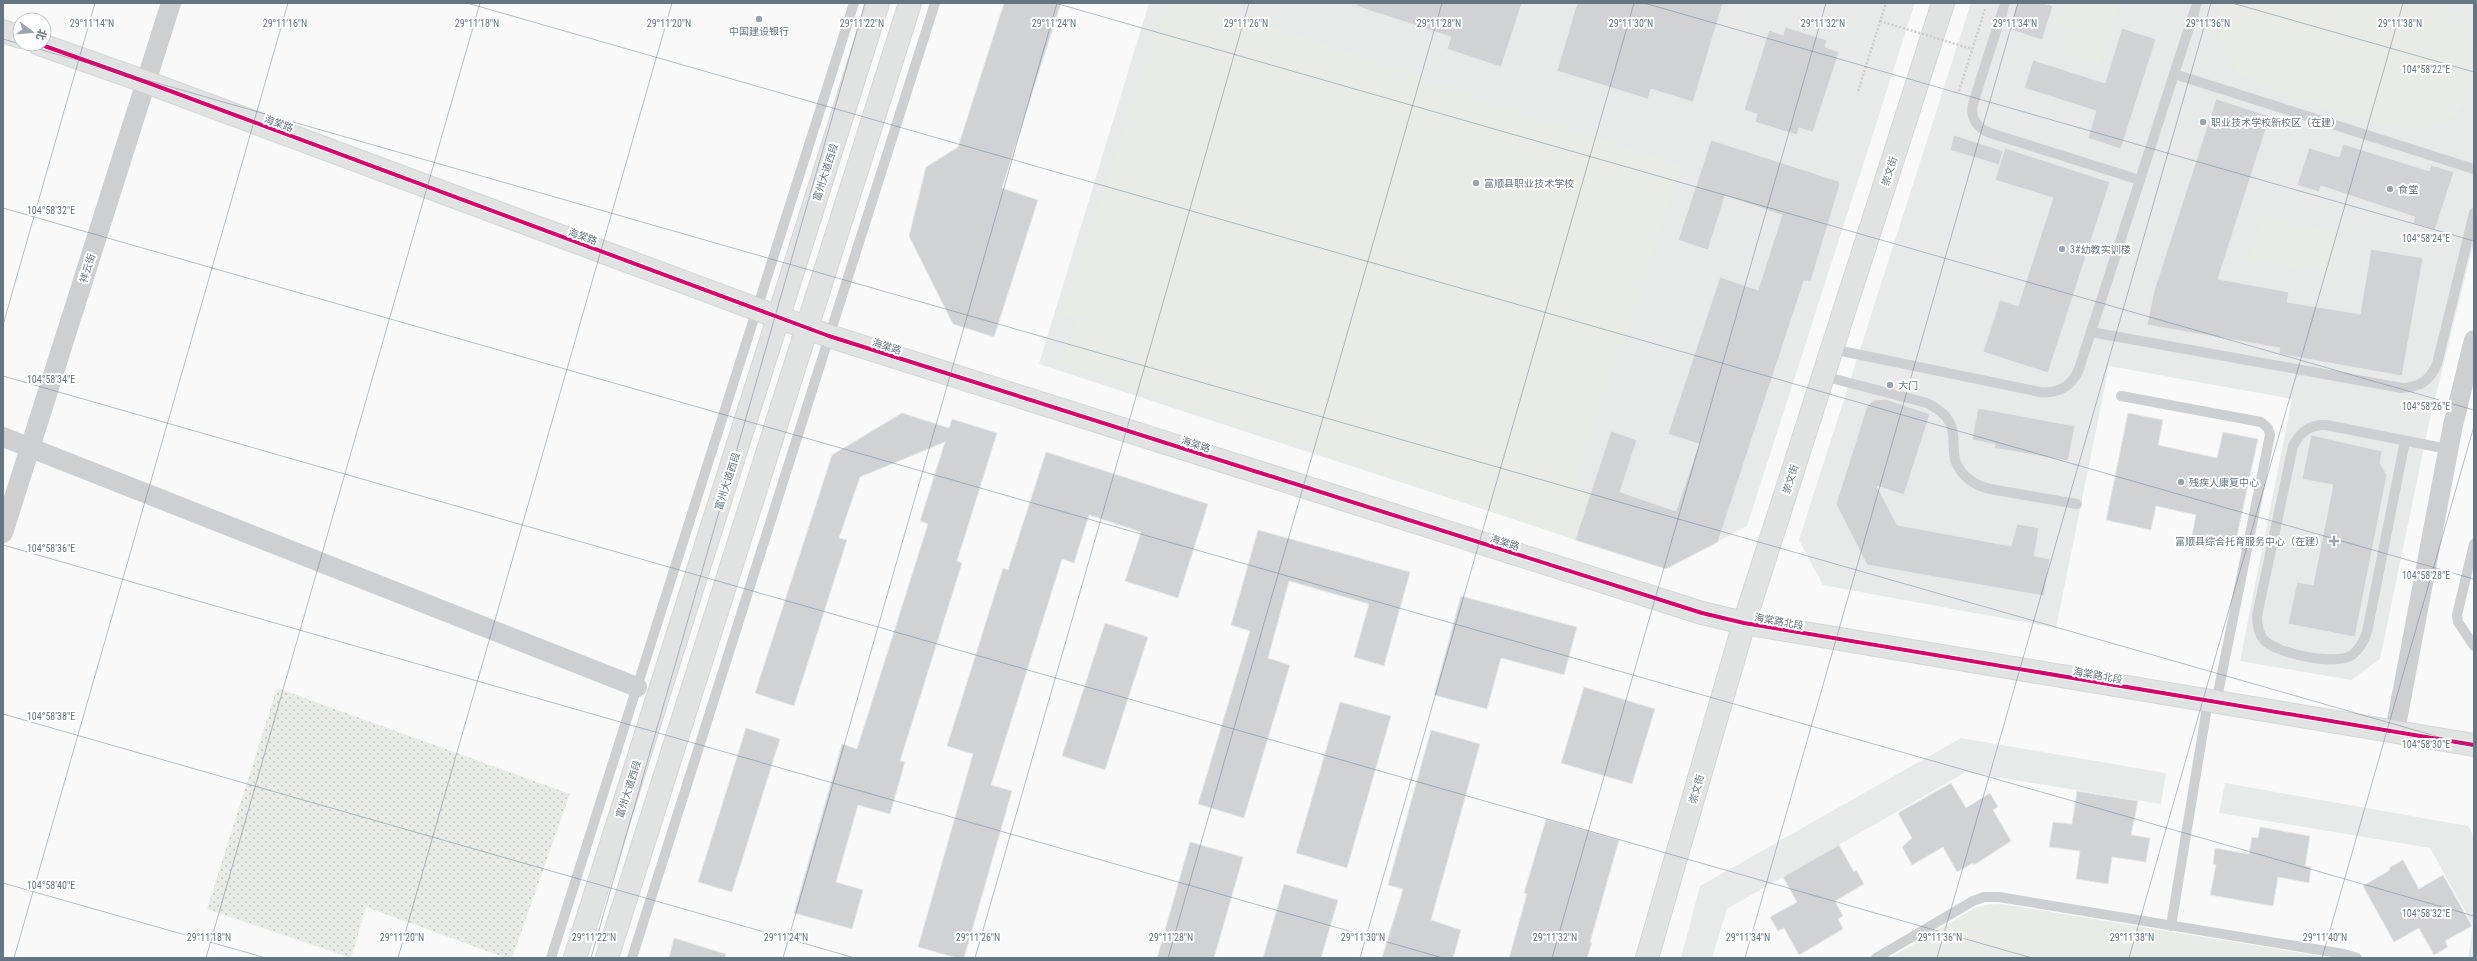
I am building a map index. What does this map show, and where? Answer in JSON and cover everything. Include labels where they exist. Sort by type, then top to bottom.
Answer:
[{"type":"street","name":"祥云街","points":[[3,533],[171,3]]},
{"type":"street","name":"富州大道西段","points":[[575,958],[878,3]]},
{"type":"street","points":[[607,958],[910,3]]},
{"type":"street","name":"崇文街","points":[[1647,958],[1744,623],[1942,3]]},
{"type":"street","name":"海棠路","points":[[52,49],[146,82],[829,336],[1702,613],[1744,623]]},
{"type":"street","points":[[2394,731],[2448,449],[2474,340]]},
{"type":"street","points":[[3,437],[637,686]]},
{"type":"street","name":"海棠路北段","points":[[1744,623],[2474,745]]},
{"type":"lane","points":[[551,958],[854,3]]},
{"type":"lane","points":[[632,958],[935,3]]},
{"type":"lane","points":[[2005,3],[1973,104],[1972,114],[1979,127],[1990,133],[2140,180]]},
{"type":"lane","points":[[1832,349],[2040,392],[2052,393],[2064,388],[2073,380],[2091,332],[2196,3]]},
{"type":"lane","points":[[2174,74],[2474,169]]},
{"type":"lane","points":[[2091,332],[2402,388],[2412,387],[2427,381],[2437,364],[2474,213]]},
{"type":"lane","points":[[1823,376],[1927,403],[1938,408],[1951,423],[1954,455],[1958,465],[1969,480],[1976,484],[1990,489],[2077,504]]},
{"type":"lane","points":[[2121,396],[2261,422],[2268,428],[2270,434],[2212,702],[2171,926]]},
{"type":"lane","points":[[2405,441],[2367,632],[2363,643],[2352,655],[2335,660],[2285,651],[2270,646],[2259,632],[2257,616],[2293,446],[2296,439],[2308,428],[2320,424],[2448,449]]},
{"type":"lane","points":[[2474,544],[2457,615],[2458,622],[2474,646]]},
{"type":"lane","points":[[1876,958],[1973,901],[1984,897],[1999,897],[2344,954],[2357,958]]},
{"type":"path","points":[[1858,91],[1886,3]]},
{"type":"path","points":[[1959,91],[1985,8]]},
{"type":"path","points":[[1880,21],[1972,49]]},
{"type":"shaded area","name":"富顺县职业技术学校","points":[[1149,3],[1915,3],[1747,526],[1666,569],[1039,364]]},
{"type":"shaded area","points":[[1170,3],[1199,3],[1679,167],[1570,487],[1590,494],[1575,540],[1063,364],[1079,319],[1064,313]]},
{"type":"shaded area","name":"职业技术学校新校区（在建）","points":[[1971,3],[2474,3],[2474,242],[2429,423],[2380,659],[2351,680],[2240,661],[2292,399],[2109,366],[2056,628],[1823,585],[1799,540]]},
{"type":"shaded area","points":[[2066,3],[2118,3],[2099,62],[2063,51],[2070,29],[2059,25]]},
{"type":"shaded area","points":[[2224,3],[2445,3],[2460,16],[2469,30],[2471,37],[2474,65],[2473,78],[2469,94],[2458,109],[2444,121],[2427,127],[2410,129],[2392,127],[2356,118],[2271,90],[2252,81],[2244,75],[2231,60],[2222,32],[2221,22]]},
{"type":"shaded area","points":[[2264,220],[2338,233],[2330,273],[2251,259]]},
{"type":"shaded area","points":[[277,688],[570,794],[512,958],[506,958],[366,907],[351,958],[207,909]]},
{"type":"shaded area","points":[[1961,738],[2166,773],[2161,804],[1966,772],[1727,909],[1712,958],[1681,958],[1700,886]]},
{"type":"shaded area","points":[[2225,783],[2468,826],[2474,836],[2474,958],[2468,958],[2473,925],[2430,848],[2219,813]]},
{"type":"shaded area","points":[[1998,904],[2332,958],[1890,958],[1975,908],[1985,905]]},
{"type":"building","points":[[1004,3],[1061,3],[1002,188],[1038,200],[994,337],[953,324],[909,236],[926,167],[958,147]]},
{"type":"building","points":[[1357,3],[1522,3],[1501,67],[1447,49],[1451,37],[1356,6]]},
{"type":"building","points":[[1577,3],[1723,3],[1693,102],[1651,89],[1648,99],[1557,71]]},
{"type":"building","points":[[2017,3],[2043,3],[2053,6],[2042,40],[2009,29]]},
{"type":"building","points":[[1785,27],[1827,40],[1825,47],[1839,52],[1813,132],[1799,128],[1797,135],[1755,122],[1757,114],[1744,110],[1769,30],[1783,35]]},
{"type":"building","points":[[2122,28],[2156,39],[2121,149],[2088,138],[2096,111],[2024,88],[2033,60],[2105,83]]},
{"type":"building","points":[[2216,99],[2270,116],[2218,279],[2289,292],[2287,302],[2360,314],[2371,249],[2423,258],[2402,376],[2279,354],[2280,348],[2147,325],[2154,291]]},
{"type":"building","points":[[1954,135],[2003,151],[1999,165],[1950,150]]},
{"type":"building","points":[[1711,140],[1838,181],[1840,184],[1811,281],[1804,281],[1718,542],[1666,569],[1575,540],[1611,431],[1637,440],[1620,492],[1676,511],[1699,444],[1668,434],[1720,277],[1758,290],[1782,215],[1725,196],[1708,250],[1678,240]]},
{"type":"building","name":"食堂","points":[[2343,144],[2429,171],[2431,165],[2454,172],[2435,230],[2413,223],[2415,217],[2321,186],[2319,192],[2297,185],[2309,148],[2339,157]]},
{"type":"building","name":"3#幼教实训楼","points":[[2005,148],[2110,182],[2048,373],[1983,352],[2000,300],[2018,306],[2053,198],[1995,180]]},
{"type":"building","points":[[1885,399],[1930,414],[1904,495],[1877,486],[1897,525],[2011,546],[2017,524],[2039,528],[2034,556],[2050,559],[2044,596],[1867,565],[1836,504],[1867,406],[1874,400]]},
{"type":"building","points":[[1978,408],[2075,426],[2068,461],[1994,448],[1995,444],[1972,440]]},
{"type":"building","points":[[902,413],[949,428],[952,419],[997,433],[957,561],[962,563],[900,761],[905,762],[890,814],[858,805],[836,882],[863,890],[852,929],[794,913],[842,744],[857,749],[928,524],[920,521],[945,442],[860,477],[839,538],[847,540],[794,706],[755,693],[832,455]]},
{"type":"building","name":"残疾人康复中心","points":[[2128,413],[2163,420],[2158,445],[2217,458],[2223,432],[2258,439],[2235,545],[2192,535],[2196,515],[2156,506],[2151,530],[2106,520]]},
{"type":"building","points":[[2311,435],[2382,451],[2380,463],[2387,475],[2355,637],[2288,624],[2297,582],[2313,585],[2333,485],[2302,479]]},
{"type":"building","points":[[1046,452],[1208,504],[1178,598],[1125,581],[1141,532],[1089,515],[1074,563],[1062,559],[991,785],[1012,791],[964,958],[957,958],[918,947],[973,754],[947,746],[1003,568],[1008,570]]},
{"type":"building","points":[[1258,530],[1410,572],[1384,666],[1354,657],[1369,604],[1289,581],[1268,658],[1290,665],[1244,818],[1198,804],[1250,631],[1231,625]]},
{"type":"building","points":[[1461,596],[1577,627],[1564,675],[1501,658],[1487,709],[1434,695]]},
{"type":"building","points":[[1105,623],[1148,637],[1105,770],[1062,756]]},
{"type":"building","points":[[1584,687],[1655,709],[1632,784],[1561,763]]},
{"type":"building","points":[[1340,702],[1391,716],[1347,868],[1296,853]]},
{"type":"building","points":[[746,728],[780,739],[732,892],[698,882]]},
{"type":"building","points":[[1431,730],[1480,744],[1431,920],[1461,930],[1453,958],[1382,958],[1403,889],[1388,885]]},
{"type":"building","points":[[1951,783],[1966,808],[1990,793],[1998,807],[1993,810],[2011,841],[1974,865],[1973,863],[1957,872],[1943,847],[1912,865],[1902,847],[1912,838],[1898,813]]},
{"type":"building","points":[[2077,791],[2138,801],[2131,835],[2150,838],[2146,862],[2112,857],[2108,884],[2076,879],[2080,851],[2049,847],[2053,822],[2072,824]]},
{"type":"building","points":[[1546,819],[1619,840],[1590,942],[1592,942],[1587,958],[1509,958],[1527,894],[1524,893]]},
{"type":"building","points":[[2260,827],[2310,836],[2305,866],[2311,867],[2309,883],[2278,877],[2273,906],[2210,895],[2216,865],[2213,864],[2215,848],[2249,854],[2252,837],[2258,838]]},
{"type":"building","points":[[1190,842],[1243,857],[1214,958],[1157,958]]},
{"type":"building","points":[[1839,845],[1854,872],[1856,870],[1864,884],[1835,901],[1843,916],[1838,919],[1843,929],[1799,955],[1784,928],[1778,931],[1770,917],[1797,902],[1783,877]]},
{"type":"building","points":[[2403,860],[2419,889],[2443,875],[2472,926],[2445,941],[2448,947],[2434,955],[2419,928],[2394,942],[2363,886],[2390,870],[2389,868]]},
{"type":"building","points":[[1284,884],[1338,900],[1321,958],[1263,958]]},
{"type":"building","points":[[674,938],[726,954],[725,958],[669,958]]},
{"type":"cycle path","points":[[52,49],[146,82],[829,336],[1702,613],[1744,623],[2474,745]]},
{"type":"place","name":"中国建设银行","points":[[759,19]]},
{"type":"place","name":"职业技术学校新校区（在建）","points":[[2203,122]]},
{"type":"place","name":"富顺县职业技术学校","points":[[1476,183]]},
{"type":"place","name":"食堂","points":[[2390,189]]},
{"type":"place","name":"3#幼教实训楼","points":[[2062,249]]},
{"type":"place","name":"大门","points":[[1890,385]]},
{"type":"place","name":"残疾人康复中心","points":[[2181,482]]},
{"type":"place","name":"富顺县综合托育服务中心（在建）","points":[[2334,541]]}]
